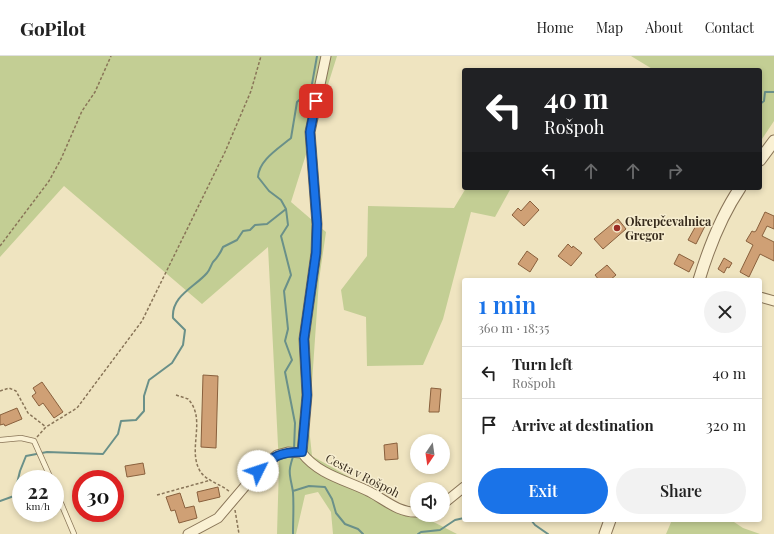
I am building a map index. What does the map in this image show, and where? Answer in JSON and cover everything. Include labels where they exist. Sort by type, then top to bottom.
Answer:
[{"type":"street","points":[[188,534],[218,518],[265,464],[277,455],[296,452],[307,395],[304,339],[316,253],[317,224],[310,132],[326,56]]},
{"type":"street","points":[[762,157],[774,141]]},
{"type":"street","points":[[700,278],[708,251],[719,225],[739,190]]},
{"type":"street","points":[[762,298],[774,301]]},
{"type":"street","name":"Cesta v Rošpoh","points":[[296,452],[325,472],[370,492],[410,513]]},
{"type":"street","points":[[450,498],[462,489]]},
{"type":"street","points":[[605,534],[609,522]]},
{"type":"lane","points":[[0,440],[21,438],[35,443],[47,470]]},
{"type":"lane","points":[[64,510],[74,534]]},
{"type":"path","points":[[0,246],[17,226],[55,170],[82,111],[95,92],[111,56]]},
{"type":"path","points":[[35,443],[46,427],[77,408],[137,329],[161,279],[205,196],[228,146],[250,91],[261,56]]},
{"type":"path","points":[[0,390],[9,388],[16,391],[28,413],[46,427]]},
{"type":"path","points":[[176,395],[188,399],[196,410],[197,466],[202,474],[220,485],[234,500],[239,534]]},
{"type":"path","points":[[157,495],[211,480]]},
{"type":"green space","points":[[0,56],[337,56],[291,202],[326,232],[319,280],[309,427],[312,456],[410,511],[410,522],[434,522],[457,534],[333,534],[331,512],[318,492],[305,495],[296,534],[277,534],[279,465],[268,247],[202,304],[64,186],[0,257]]},
{"type":"green space","points":[[631,56],[774,56],[774,121],[762,139],[762,68],[651,68]]},
{"type":"green space","points":[[465,190],[510,190],[495,217],[471,212],[443,319],[423,365],[367,366],[366,317],[344,310],[341,290],[367,256],[368,206],[454,208]]},
{"type":"green space","points":[[671,522],[734,522],[743,528],[760,534],[666,534]]},
{"type":"building","points":[[530,201],[539,210],[524,226],[512,215],[518,208],[521,211]]},
{"type":"building","points":[[765,212],[774,216],[774,229],[767,226],[762,236],[774,242],[774,261],[760,254],[749,277],[740,272],[753,245],[746,241],[752,231],[756,231]]},
{"type":"building","points":[[618,219],[626,229],[603,249],[594,239]]},
{"type":"building","points":[[698,222],[705,226],[696,244],[688,240]]},
{"type":"building","points":[[568,244],[572,248],[573,246],[582,253],[571,266],[558,256]]},
{"type":"building","points":[[527,251],[538,259],[530,272],[518,264]]},
{"type":"building","points":[[679,254],[694,262],[689,272],[674,264]]},
{"type":"building","points":[[724,258],[732,263],[729,268],[727,267],[724,273],[718,269]]},
{"type":"building","points":[[607,265],[616,275],[612,278],[597,278],[595,275]]},
{"type":"building","points":[[203,375],[218,376],[216,448],[201,447]]},
{"type":"building","points":[[42,382],[63,412],[54,418],[43,403],[39,406],[32,396],[36,393],[33,388]]},
{"type":"building","points":[[431,388],[441,389],[439,412],[429,412]]},
{"type":"building","points":[[17,408],[22,419],[5,426],[4,424],[0,425],[0,415]]},
{"type":"building","points":[[397,443],[398,459],[385,460],[384,445]]},
{"type":"building","points":[[143,463],[145,474],[127,477],[125,466]]},
{"type":"building","points":[[218,487],[220,497],[199,502],[197,492]]},
{"type":"building","points":[[180,493],[185,508],[194,506],[197,518],[179,523],[175,510],[171,511],[166,497]]},
{"type":"waterway","points":[[294,450],[295,423],[285,372],[292,360],[285,341],[288,329],[284,291],[291,275],[281,236],[288,225],[286,209],[281,200],[269,191],[258,177],[259,171],[265,160],[291,138],[297,102],[307,93],[312,84],[317,56]]},
{"type":"waterway","points":[[762,102],[764,101],[765,92],[774,92]]},
{"type":"waterway","points":[[0,501],[14,496],[20,471],[26,456],[47,452],[103,454],[118,434],[121,421],[136,420],[144,411],[144,396],[149,380],[172,363],[183,345],[185,330],[173,318],[173,310],[180,298],[208,272],[223,247],[237,240],[243,231],[250,230],[255,225],[267,224],[286,209]]},
{"type":"waterway","points":[[293,534],[293,492],[290,465],[294,454]]},
{"type":"waterway","points":[[293,491],[309,486],[325,487],[332,499],[336,513],[345,524],[358,529],[363,534]]},
{"type":"waterway","points":[[418,534],[421,532],[440,530],[455,520],[462,518]]},
{"type":"waterway","points":[[533,522],[548,534]]},
{"type":"place","name":"Okrepčevalnica Gregor","points":[[617,228]]},
{"type":"route","points":[[258,471],[277,455],[288,452],[302,452],[307,395],[304,339],[316,253],[317,224],[310,132],[316,101]]}]
